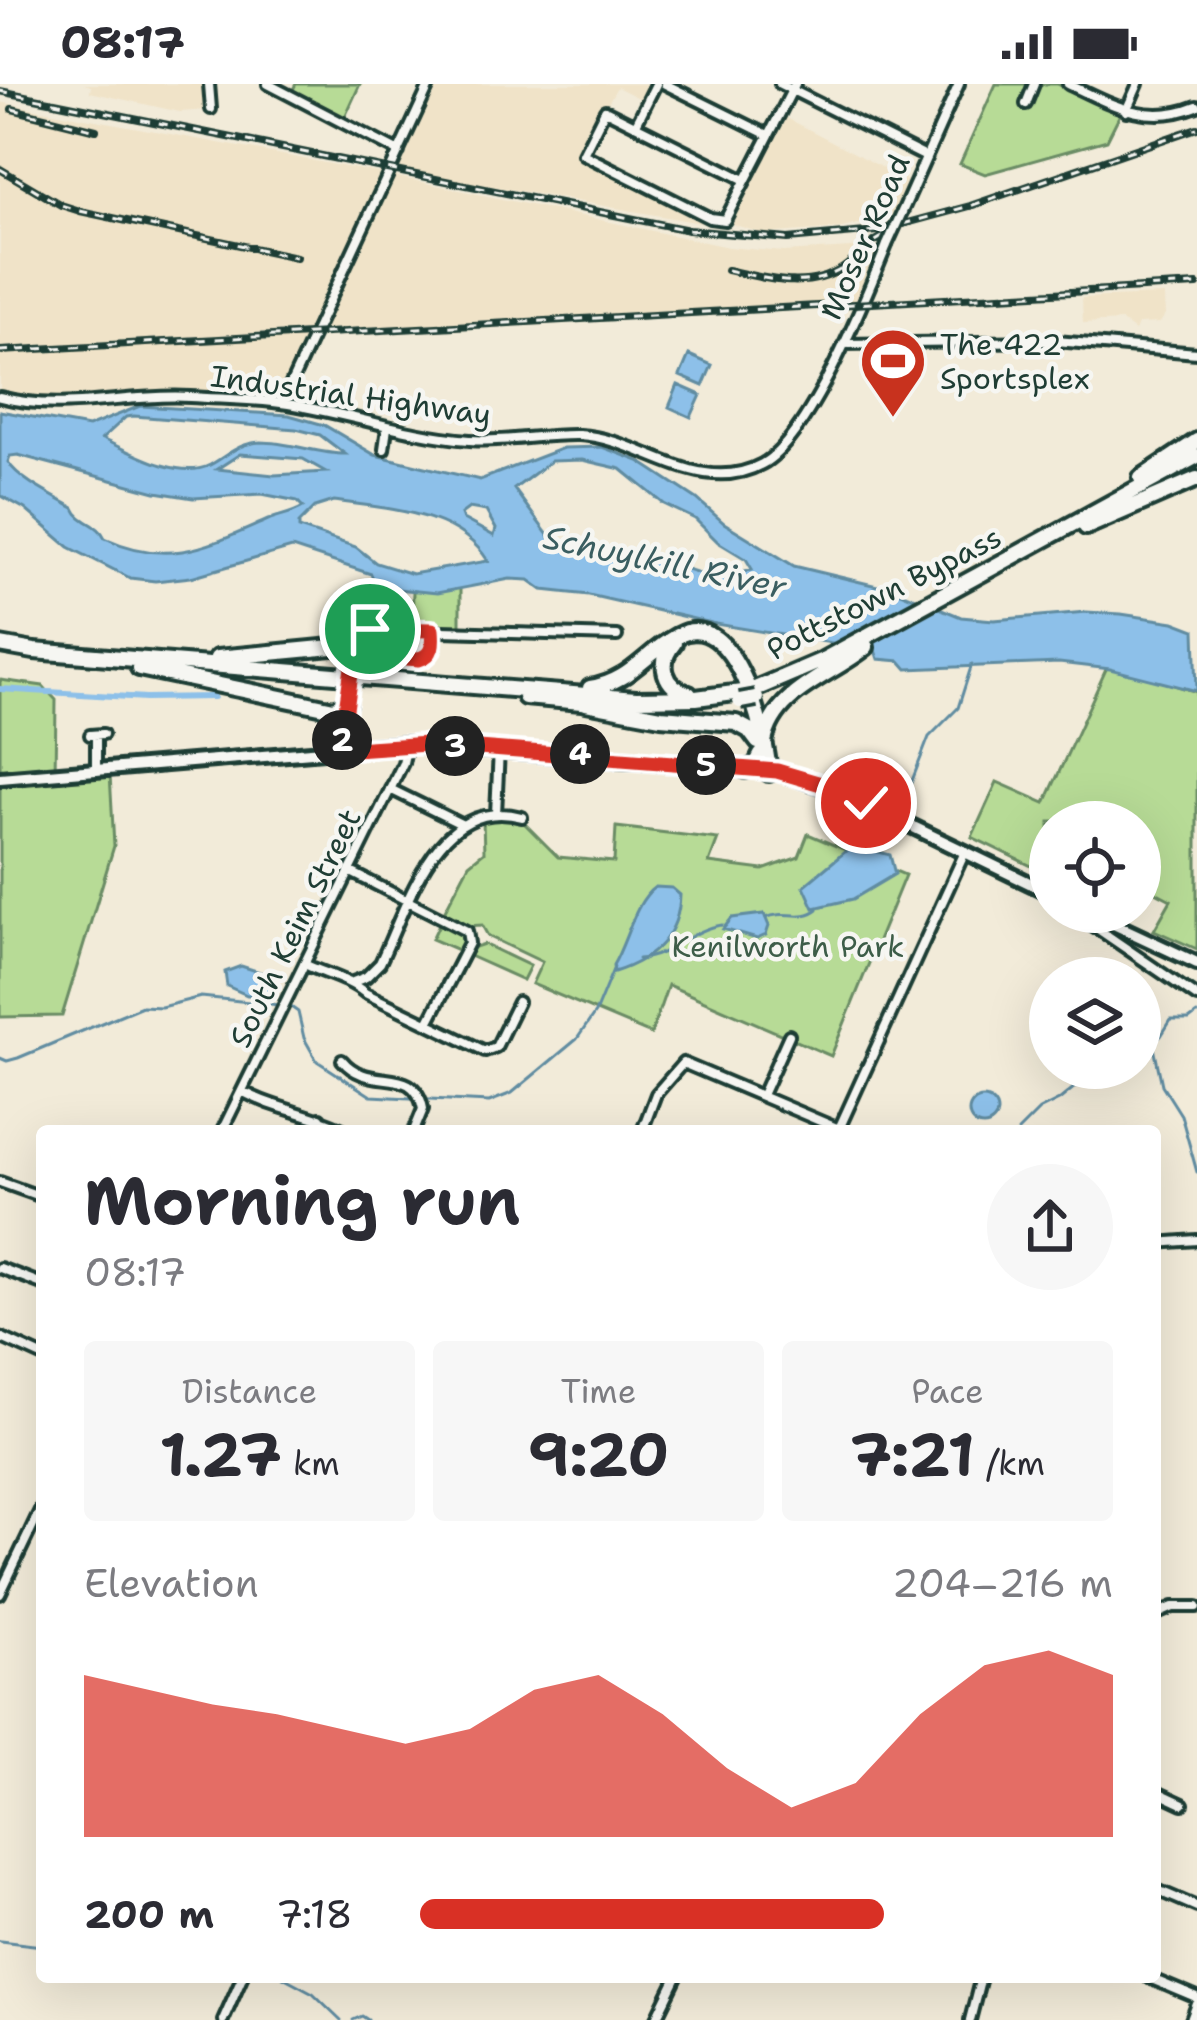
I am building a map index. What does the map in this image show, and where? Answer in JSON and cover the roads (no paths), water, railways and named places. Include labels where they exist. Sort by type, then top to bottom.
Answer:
[{"type":"highway","points":[[1048,543],[1197,441]]},
{"type":"highway","name":"Pottstown Bypass","points":[[0,649],[139,668],[685,707],[748,695],[866,647],[1197,456]]},
{"type":"highway","name":"Pottstown Bypass","points":[[833,663],[1197,466]]},
{"type":"highway","points":[[1086,527],[1197,479]]},
{"type":"highway","points":[[102,656],[203,659],[350,650],[363,631]]},
{"type":"highway","points":[[567,691],[617,681],[677,636],[701,632],[720,642],[737,662],[761,747]]},
{"type":"highway","points":[[748,695],[695,694],[677,690],[664,672],[668,649],[694,635],[720,647],[741,679],[761,747],[770,773]]},
{"type":"highway","name":"Pottstown Bypass","points":[[0,649],[636,699],[748,695]]},
{"type":"highway","points":[[745,770],[756,765],[771,720],[785,702],[833,663]]},
{"type":"highway","points":[[139,668],[343,700],[344,723]]},
{"type":"highway","points":[[581,702],[661,717],[736,723],[746,727],[761,747]]},
{"type":"main road","points":[[0,778],[407,744],[654,759],[800,776],[1029,883]]},
{"type":"main road","points":[[1133,933],[1197,963]]},
{"type":"street","points":[[209,84],[211,109]]},
{"type":"street","points":[[268,84],[399,152]]},
{"type":"street","points":[[282,403],[430,84]]},
{"type":"street","points":[[636,124],[656,84]]},
{"type":"street","points":[[665,84],[768,135]]},
{"type":"street","points":[[780,84],[926,157]]},
{"type":"street","name":"Moser Road","points":[[844,344],[959,84]]},
{"type":"street","points":[[1026,104],[1034,84]]},
{"type":"street","points":[[1068,84],[1126,111],[1154,117],[1197,106]]},
{"type":"street","points":[[1126,111],[1138,84]]},
{"type":"street","points":[[746,180],[605,110],[583,154],[710,218],[725,220],[746,180],[768,135],[794,87]]},
{"type":"street","points":[[851,328],[856,339],[875,346]]},
{"type":"street","points":[[844,344],[1056,341],[1197,353]]},
{"type":"street","name":"Industrial Highway","points":[[0,397],[39,406],[160,397],[282,403],[387,428],[490,442],[589,436],[616,441],[696,472],[724,476],[750,470],[782,449],[844,344]]},
{"type":"street","points":[[837,359],[848,351],[875,346]]},
{"type":"street","points":[[384,448],[387,428]]},
{"type":"street","points":[[363,589],[363,631],[616,636]]},
{"type":"street","points":[[343,700],[352,668],[350,650],[423,658],[431,650],[432,630]]},
{"type":"street","points":[[340,750],[344,723]]},
{"type":"street","points":[[96,735],[96,771]]},
{"type":"street","name":"South Keim Street","points":[[225,1125],[390,789],[407,744]]},
{"type":"street","points":[[496,814],[500,749]]},
{"type":"street","points":[[390,789],[461,824]]},
{"type":"street","points":[[353,982],[376,968],[438,847],[461,824],[496,814],[522,818]]},
{"type":"street","points":[[841,1125],[965,852]]},
{"type":"street","points":[[350,871],[467,932],[469,943],[428,1023]]},
{"type":"street","points":[[1104,933],[1197,997]]},
{"type":"street","points":[[304,964],[353,982],[365,993],[485,1051],[496,1047],[518,1002]]},
{"type":"street","points":[[762,1095],[789,1035]]},
{"type":"street","points":[[342,1060],[358,1075],[406,1082],[420,1097],[423,1115],[417,1125]]},
{"type":"street","points":[[644,1125],[656,1094],[683,1063],[828,1125]]},
{"type":"street","points":[[242,1090],[278,1109],[334,1125]]},
{"type":"street","points":[[316,1125],[320,1118]]},
{"type":"street","points":[[0,1182],[36,1195]]},
{"type":"street","points":[[1161,1243],[1197,1240]]},
{"type":"street","points":[[0,1268],[36,1282]]},
{"type":"street","points":[[0,1336],[36,1353]]},
{"type":"street","points":[[0,1594],[36,1519]]},
{"type":"street","points":[[1161,1612],[1197,1607]]},
{"type":"street","points":[[1161,1794],[1184,1804]]},
{"type":"street","points":[[1161,1892],[1197,1907]]},
{"type":"street","points":[[223,2020],[239,1983]]},
{"type":"street","points":[[656,2020],[674,1983]]},
{"type":"street","points":[[970,2020],[979,1983]]},
{"type":"street","points":[[1160,1983],[1197,2001],[1191,2020]]},
{"type":"water","points":[[689,355],[712,365],[703,386],[680,376]]},
{"type":"water","points":[[678,385],[701,395],[691,417],[669,407]]},
{"type":"water","points":[[140,406],[289,415],[324,425],[375,455],[480,480],[563,448],[602,447],[639,461],[724,523],[794,566],[898,591],[961,617],[994,620],[1086,612],[1174,622],[1195,630],[1197,691],[1110,669],[1059,663],[907,669],[900,661],[878,659],[875,650],[543,590],[529,580],[510,579],[437,593],[377,587],[371,574],[292,548],[191,577],[130,578],[69,547],[25,509],[0,495],[0,411],[88,427]],"holes":[[[126,417],[296,429],[320,435],[345,454],[261,442],[240,447],[198,469],[169,467],[102,439]],[[240,454],[303,459],[326,472],[274,475],[217,469]],[[18,455],[156,492],[193,498],[262,494],[297,501],[303,507],[207,545],[149,552],[105,538],[74,508],[29,482],[8,462],[10,456]],[[582,460],[621,469],[664,504],[695,519],[752,569],[718,579],[646,556],[556,546],[514,489],[551,461]],[[334,501],[398,510],[458,532],[488,561],[412,574],[376,563],[356,547],[299,528],[315,507]],[[469,508],[486,511],[496,529],[494,536],[461,514]]]},
{"type":"water","points":[[853,845],[890,855],[895,874],[853,899],[814,908],[804,886]]},
{"type":"water","points":[[655,887],[672,888],[680,895],[675,923],[661,945],[614,972],[636,912]]},
{"type":"water","points":[[764,914],[769,926],[766,935],[757,939],[723,929],[732,918]]},
{"type":"water","points":[[241,966],[266,974],[276,985],[274,995],[247,995],[227,986],[225,972]]},
{"type":"water","points":[[978,1099],[988,1099],[996,1107],[996,1117],[988,1125],[978,1125],[970,1117],[970,1107]]},
{"type":"waterway","points":[[899,814],[929,737],[958,708],[972,664]]},
{"type":"waterway","points":[[0,689],[214,697]]},
{"type":"waterway","points":[[861,847],[868,833],[894,823]]},
{"type":"waterway","points":[[766,918],[806,915],[818,909]]},
{"type":"waterway","points":[[638,959],[660,954],[722,925]]},
{"type":"waterway","points":[[288,1005],[298,1012],[304,1038],[317,1061],[371,1096],[489,1102],[512,1093],[577,1039],[595,1013],[614,967]]},
{"type":"waterway","points":[[0,1058],[18,1058],[142,1006],[161,1007],[201,997],[279,1005]]},
{"type":"waterway","points":[[1161,1036],[1171,1020],[1189,1020],[1197,1014]]},
{"type":"waterway","points":[[1161,1080],[1181,1115],[1197,1172]]},
{"type":"waterway","points":[[1024,1125],[1072,1089]]},
{"type":"waterway","points":[[0,1941],[36,1945]]},
{"type":"waterway","points":[[294,1983],[313,1993],[341,2020]]},
{"type":"waterway","points":[[353,2020],[362,2016],[368,2020]]},
{"type":"railway","points":[[0,91],[689,230],[788,239],[877,231],[970,206],[1197,128]]},
{"type":"railway","points":[[12,109],[96,130]]},
{"type":"railway","points":[[0,169],[80,211],[296,257]]},
{"type":"railway","points":[[727,270],[786,281],[815,280],[843,268],[891,234]]},
{"type":"railway","points":[[0,351],[1197,285]]},
{"type":"place","name":"The 422 Sportsplex","points":[[893,420]]},
{"type":"water label","name":"Schuylkill River","points":[[665,562]]},
{"type":"park label","name":"Kenilworth Park","points":[[788,946]]}]
